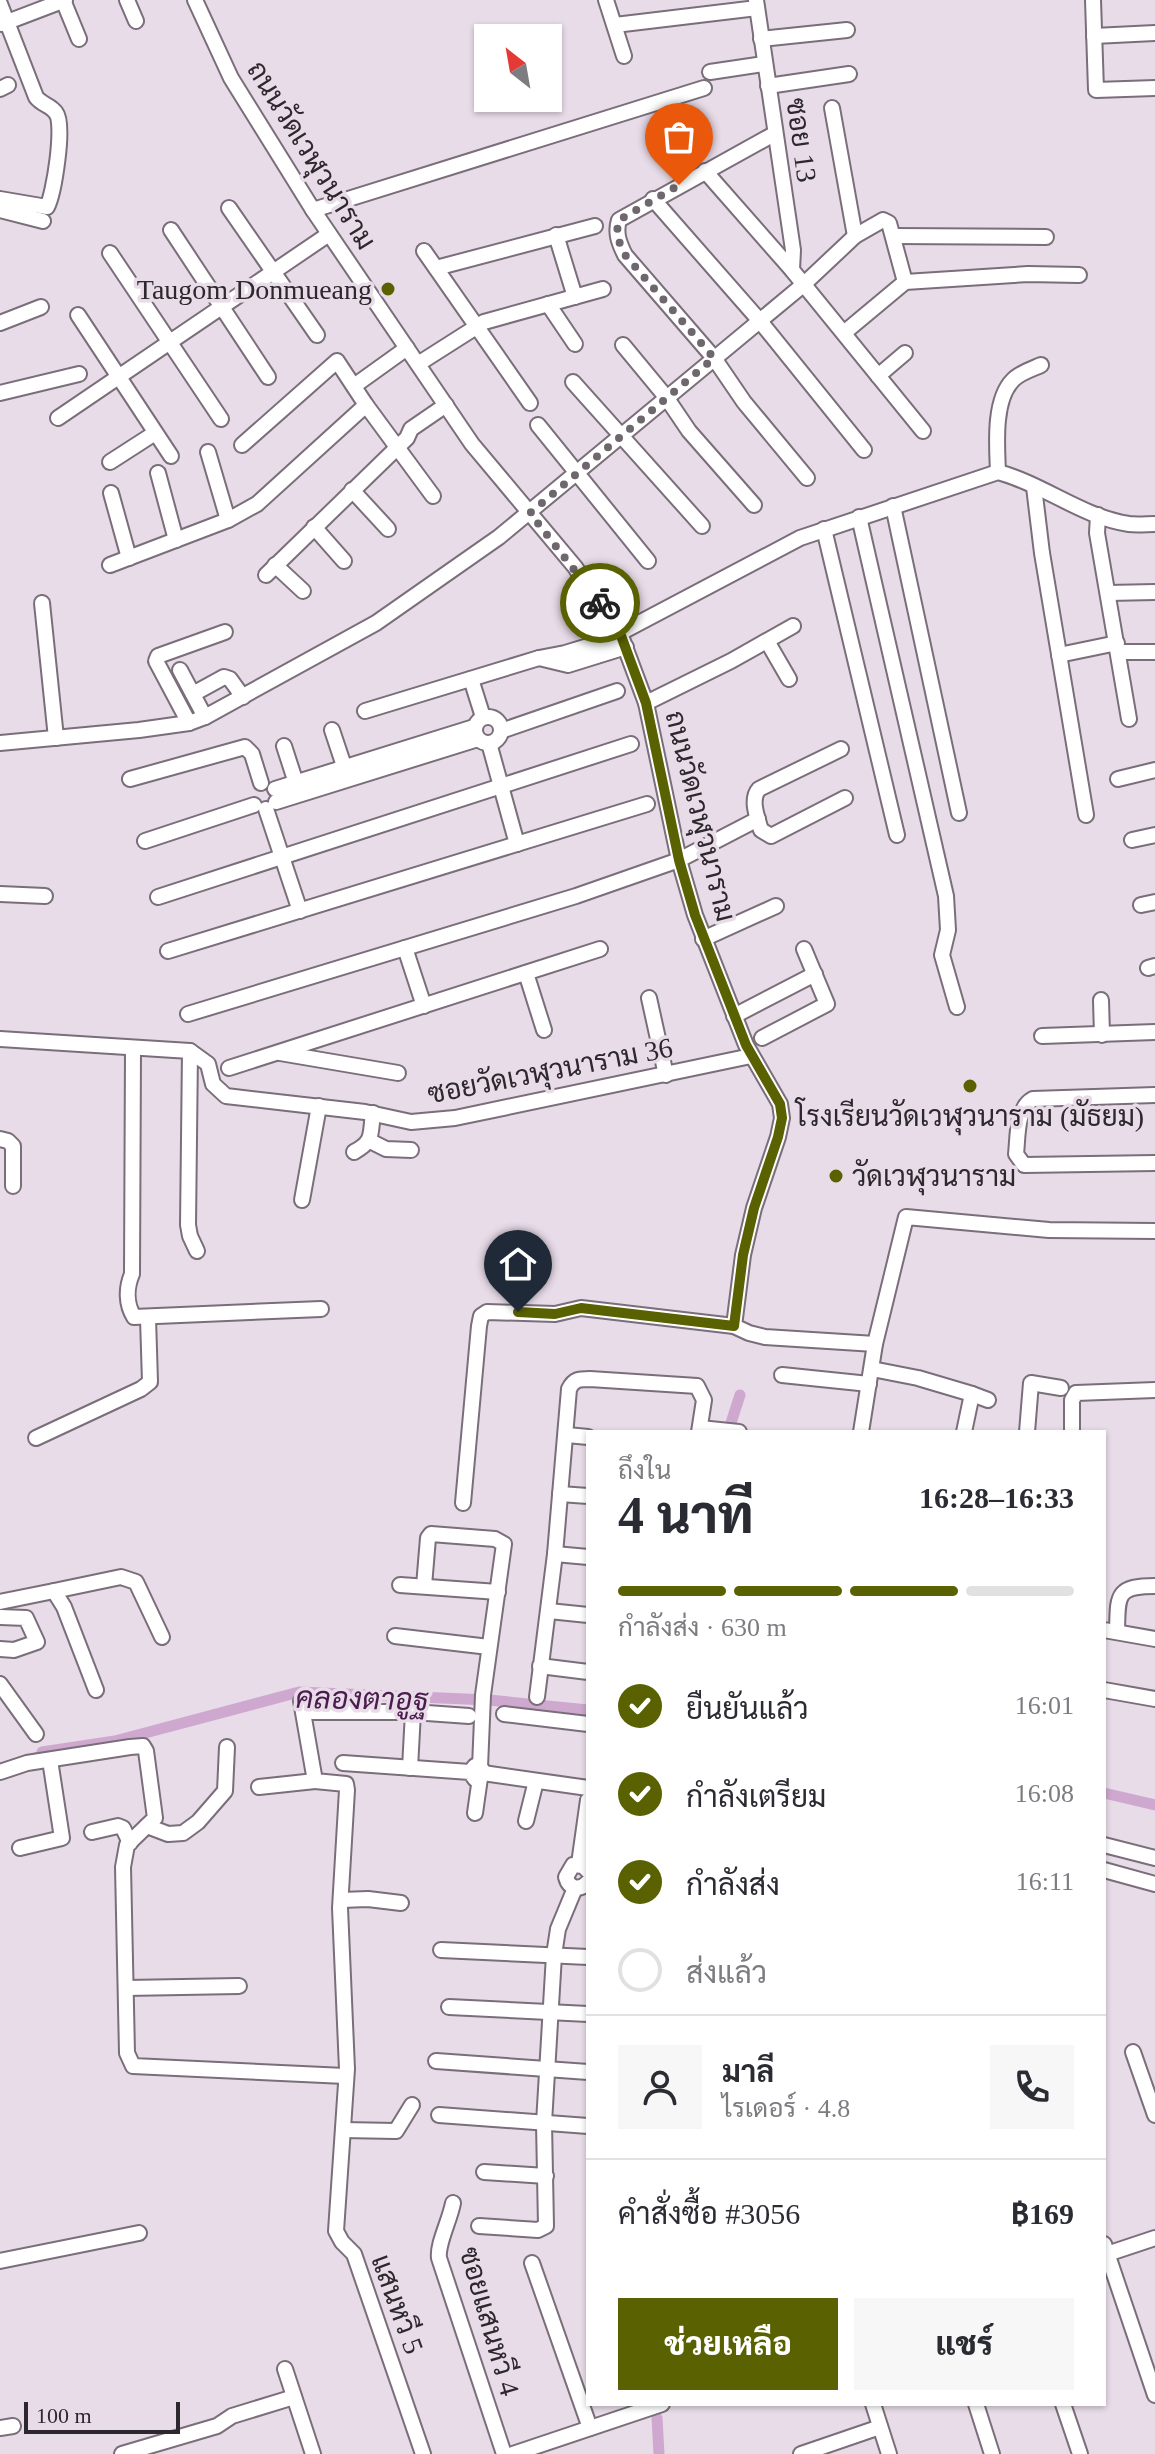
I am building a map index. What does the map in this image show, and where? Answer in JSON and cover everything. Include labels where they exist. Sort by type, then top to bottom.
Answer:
[{"type":"street","points":[[4,24],[64,0],[79,39]]},
{"type":"street","points":[[127,0],[136,21]]},
{"type":"street","name":"ถนนวัดเวฬุวนาราม","points":[[195,0],[231,78],[329,234],[472,444],[575,567],[622,639],[646,703],[679,860],[703,939],[751,1056],[776,1094],[782,1118],[743,1255],[734,1326]]},
{"type":"street","points":[[606,0],[624,56]]},
{"type":"street","points":[[1093,0],[1096,90],[1155,88]]},
{"type":"street","points":[[0,4],[4,24],[36,97],[41,104],[56,112],[61,123],[52,193],[47,207],[0,199]]},
{"type":"street","points":[[615,25],[696,8],[757,4]]},
{"type":"street","name":"ซอย 13","points":[[757,4],[793,250],[792,270]]},
{"type":"street","points":[[761,39],[847,30]]},
{"type":"street","points":[[1094,36],[1155,33]]},
{"type":"street","points":[[710,72],[764,64]]},
{"type":"street","points":[[768,86],[849,74]]},
{"type":"street","points":[[313,210],[704,88]]},
{"type":"street","points":[[832,108],[855,236]]},
{"type":"street","points":[[774,134],[619,220],[618,240],[625,255],[714,358],[744,402],[807,478]]},
{"type":"street","points":[[705,171],[845,332],[923,431]]},
{"type":"street","points":[[653,199],[759,320],[864,450]]},
{"type":"street","points":[[229,208],[317,335]]},
{"type":"street","points":[[0,210],[43,221]]},
{"type":"street","points":[[0,743],[189,723],[205,717],[376,623],[530,513],[803,285],[855,236],[876,222],[883,220],[892,230],[905,282]]},
{"type":"street","points":[[436,268],[595,226]]},
{"type":"street","points":[[171,230],[268,377]]},
{"type":"street","points":[[892,230],[1046,237]]},
{"type":"street","points":[[58,418],[329,234]]},
{"type":"street","points":[[556,235],[575,297]]},
{"type":"street","points":[[424,251],[530,403]]},
{"type":"street","points":[[110,253],[221,419]]},
{"type":"street","points":[[845,332],[905,282],[1028,274],[1079,275]]},
{"type":"street","points":[[418,364],[475,326],[603,289]]},
{"type":"street","points":[[548,304],[575,344]]},
{"type":"street","points":[[0,323],[41,307]]},
{"type":"street","points":[[78,315],[171,456]]},
{"type":"street","points":[[623,345],[666,397],[689,431],[754,505]]},
{"type":"street","points":[[354,386],[407,348]]},
{"type":"street","points":[[878,376],[905,353]]},
{"type":"street","points":[[242,445],[337,361],[433,496]]},
{"type":"street","points":[[998,472],[996,429],[1006,391],[1013,379],[1041,365]]},
{"type":"street","points":[[0,392],[79,374]]},
{"type":"street","points":[[573,382],[702,526]]},
{"type":"street","points":[[110,565],[228,520],[257,504],[366,405]]},
{"type":"street","points":[[303,591],[270,570],[407,438],[411,429],[446,405]]},
{"type":"street","points":[[387,434],[404,425],[411,429]]},
{"type":"street","points":[[538,425],[648,561]]},
{"type":"street","points":[[110,462],[155,433]]},
{"type":"street","points":[[208,452],[228,520]]},
{"type":"street","points":[[365,711],[539,658],[622,639],[774,550],[824,529],[998,472],[1018,477],[1098,515],[1129,524],[1155,524]]},
{"type":"street","points":[[158,473],[176,540]]},
{"type":"street","points":[[1034,487],[1086,815]]},
{"type":"street","points":[[352,490],[388,529]]},
{"type":"street","points":[[111,493],[129,558]]},
{"type":"street","points":[[893,506],[959,813]]},
{"type":"street","points":[[1098,515],[1097,533],[1129,719]]},
{"type":"street","points":[[859,517],[943,882],[949,920],[942,955],[957,1007]]},
{"type":"street","points":[[314,527],[344,561]]},
{"type":"street","points":[[824,529],[897,835]]},
{"type":"street","points":[[1108,593],[1155,592]]},
{"type":"street","points":[[42,603],[56,738]]},
{"type":"street","points":[[646,703],[793,626]]},
{"type":"street","points":[[189,723],[156,661],[158,656],[168,651],[225,632]]},
{"type":"street","points":[[767,641],[789,679]]},
{"type":"street","points":[[1059,655],[1118,648],[1155,652]]},
{"type":"street","points":[[180,670],[205,717]]},
{"type":"street","points":[[193,694],[224,677],[230,679],[243,697]]},
{"type":"street","points":[[471,679],[481,731],[517,844]]},
{"type":"street","points":[[481,731],[497,739],[501,731],[617,691]]},
{"type":"street","points":[[145,841],[267,798],[481,731],[496,719],[501,731]]},
{"type":"street","points":[[332,730],[347,773]]},
{"type":"street","points":[[158,897],[631,744]]},
{"type":"street","points":[[284,746],[296,783]]},
{"type":"street","points":[[130,779],[245,747],[252,754],[267,798],[300,911]]},
{"type":"street","points":[[841,749],[759,789],[754,801],[761,830],[771,836],[845,798]]},
{"type":"street","points":[[1118,779],[1155,770]]},
{"type":"street","points":[[267,798],[296,783],[347,773]]},
{"type":"street","points":[[168,951],[647,804]]},
{"type":"street","points":[[188,1014],[576,896],[679,860],[758,819]]},
{"type":"street","points":[[1132,840],[1155,835]]},
{"type":"street","points":[[0,894],[45,896]]},
{"type":"street","points":[[703,939],[776,906]]},
{"type":"street","points":[[405,948],[424,1006]]},
{"type":"street","points":[[229,1068],[600,949]]},
{"type":"street","points":[[762,1038],[827,1004],[804,949]]},
{"type":"street","points":[[526,973],[544,1030]]},
{"type":"street","points":[[734,1016],[815,974]]},
{"type":"street","points":[[649,998],[666,1075]]},
{"type":"street","points":[[1101,1000],[1102,1035]]},
{"type":"street","points":[[1042,1036],[1155,1032]]},
{"type":"street","points":[[0,1039],[190,1051],[188,1225],[197,1251]]},
{"type":"street","points":[[133,1049],[132,1274],[127,1285],[130,1311],[134,1317],[321,1309]]},
{"type":"street","name":"ซอยวัดเวฬุวนาราม 36","points":[[190,1051],[208,1064],[213,1084],[226,1096],[373,1113],[411,1122],[436,1121],[751,1056]]},
{"type":"street","points":[[278,1053],[398,1073]]},
{"type":"street","points":[[1155,1095],[1033,1099],[1022,1110],[1016,1154],[1018,1161],[1024,1165],[1155,1163]]},
{"type":"street","points":[[302,1200],[319,1106]]},
{"type":"street","points":[[354,1152],[370,1141],[373,1113]]},
{"type":"street","points":[[0,1139],[13,1146],[13,1186]]},
{"type":"street","points":[[370,1141],[386,1149],[411,1150]]},
{"type":"street","points":[[861,1430],[875,1344],[906,1217],[1049,1230],[1155,1231]]},
{"type":"street","points":[[463,1503],[479,1326],[481,1316],[487,1312],[555,1314],[581,1308],[734,1326],[765,1337],[875,1344]]},
{"type":"street","points":[[36,1438],[150,1382],[148,1318]]},
{"type":"street","points":[[782,1375],[918,1378],[988,1400]]},
{"type":"street","points":[[537,1697],[549,1611],[572,1382],[578,1379],[697,1386],[704,1400],[699,1430]]},
{"type":"street","points":[[1027,1430],[1031,1383],[1061,1388]]},
{"type":"street","points":[[1072,1430],[1072,1400],[1076,1393],[1155,1390]]},
{"type":"street","points":[[964,1430],[972,1394]]},
{"type":"street","points":[[567,1435],[586,1437]]},
{"type":"street","points":[[560,1494],[586,1496]]},
{"type":"street","points":[[424,1586],[428,1538],[436,1533],[502,1542],[505,1549],[483,1695],[475,1714],[478,1773],[475,1813]]},
{"type":"street","points":[[555,1554],[586,1557]]},
{"type":"street","points":[[0,1602],[121,1577],[136,1582],[162,1637]]},
{"type":"street","points":[[400,1585],[498,1592]]},
{"type":"street","points":[[1155,1586],[1133,1586],[1121,1593],[1110,1631],[1155,1639]]},
{"type":"street","points":[[54,1591],[64,1607],[96,1690]]},
{"type":"street","points":[[549,1611],[586,1615]]},
{"type":"street","points":[[0,1617],[26,1618],[37,1642],[14,1650],[0,1649]]},
{"type":"street","points":[[395,1636],[489,1647]]},
{"type":"street","points":[[540,1666],[586,1672]]},
{"type":"street","points":[[0,1684],[36,1734]]},
{"type":"street","points":[[1106,1690],[1155,1699]]},
{"type":"street","points":[[259,1787],[315,1781],[301,1701]]},
{"type":"street","points":[[312,1712],[475,1714]]},
{"type":"street","points":[[410,1768],[413,1712]]},
{"type":"street","points":[[504,1714],[586,1724]]},
{"type":"street","points":[[0,1772],[50,1760],[143,1746],[146,1751],[155,1818],[130,1843],[123,1867],[127,2053],[133,2066],[345,2076]]},
{"type":"street","points":[[147,1826],[168,1834],[183,1833],[198,1822],[225,1791],[227,1747]]},
{"type":"street","points":[[20,1848],[62,1838],[50,1760]]},
{"type":"street","points":[[343,1763],[478,1773],[586,1788]]},
{"type":"street","name":"แสนหวี 5","points":[[315,1781],[346,1784],[341,1900],[345,2076],[336,2231],[354,2254],[423,2454]]},
{"type":"street","points":[[526,1821],[536,1781]]},
{"type":"street","points":[[92,1832],[118,1826],[123,1828],[130,1843]]},
{"type":"street","points":[[479,2226],[543,2229],[547,2220],[544,2123],[554,1955],[558,1929],[581,1885],[567,1882],[566,1877],[569,1868],[583,1868],[586,1827]]},
{"type":"street","points":[[1106,1846],[1155,1858]]},
{"type":"street","points":[[1106,1871],[1155,1884]]},
{"type":"street","points":[[341,1900],[401,1903]]},
{"type":"street","points":[[441,1950],[586,1957]]},
{"type":"street","points":[[126,1988],[239,1986]]},
{"type":"street","points":[[449,2007],[586,2014]]},
{"type":"street","points":[[1133,2052],[1155,2115]]},
{"type":"street","points":[[436,2061],[586,2072]]},
{"type":"street","points":[[343,2130],[396,2131],[401,2128],[412,2105]]},
{"type":"street","points":[[439,2115],[586,2126]]},
{"type":"street","points":[[484,2172],[546,2176]]},
{"type":"street","name":"ซอยแสนหวี 4","points":[[453,2203],[449,2225],[438,2249],[439,2258],[504,2454]]},
{"type":"street","points":[[0,2261],[139,2233]]},
{"type":"street","points":[[1106,2251],[1155,2238]]},
{"type":"street","points":[[1106,2254],[1155,2395]]},
{"type":"street","points":[[532,2263],[590,2428]]},
{"type":"street","points":[[285,2369],[313,2454]]},
{"type":"street","points":[[122,2454],[217,2426],[232,2416],[294,2397]]},
{"type":"street","points":[[513,2454],[656,2406]]},
{"type":"street","points":[[874,2406],[889,2454]]},
{"type":"street","points":[[977,2406],[992,2454]]},
{"type":"street","points":[[1064,2406],[1080,2454]]},
{"type":"street","points":[[801,2454],[880,2427]]},
{"type":"waterway","points":[[729,1430],[740,1395]]},
{"type":"waterway","name":"คลองตาอูฐ","points":[[42,1752],[115,1741],[299,1692],[489,1700],[586,1710]]},
{"type":"waterway","name":"คลองตาอูฐ","points":[[27,1756],[42,1752]]},
{"type":"waterway","name":"คลองตาอูฐ","points":[[0,1764],[12,1761]]},
{"type":"waterway","name":"คลองตาอูฐ","points":[[1106,1793],[1155,1805]]},
{"type":"waterway","points":[[657,2418],[659,2454]]},
{"type":"way so far","points":[[600,603],[530,513],[714,358],[625,255],[618,240],[619,220],[679,185]]},
{"type":"place","name":"Taugom Donmueang","points":[[388,289]]},
{"type":"place","name":"โรงเรียนวัดเวฬุวนาราม (มัธยม)","points":[[970,1086]]},
{"type":"place","name":"วัดเวฬุวนาราม","points":[[836,1176]]},
{"type":"route","points":[[518,1312],[555,1314],[581,1308],[734,1326],[743,1255],[782,1118],[776,1094],[746,1045],[695,915],[679,860],[646,703],[620,633],[600,603]]}]
